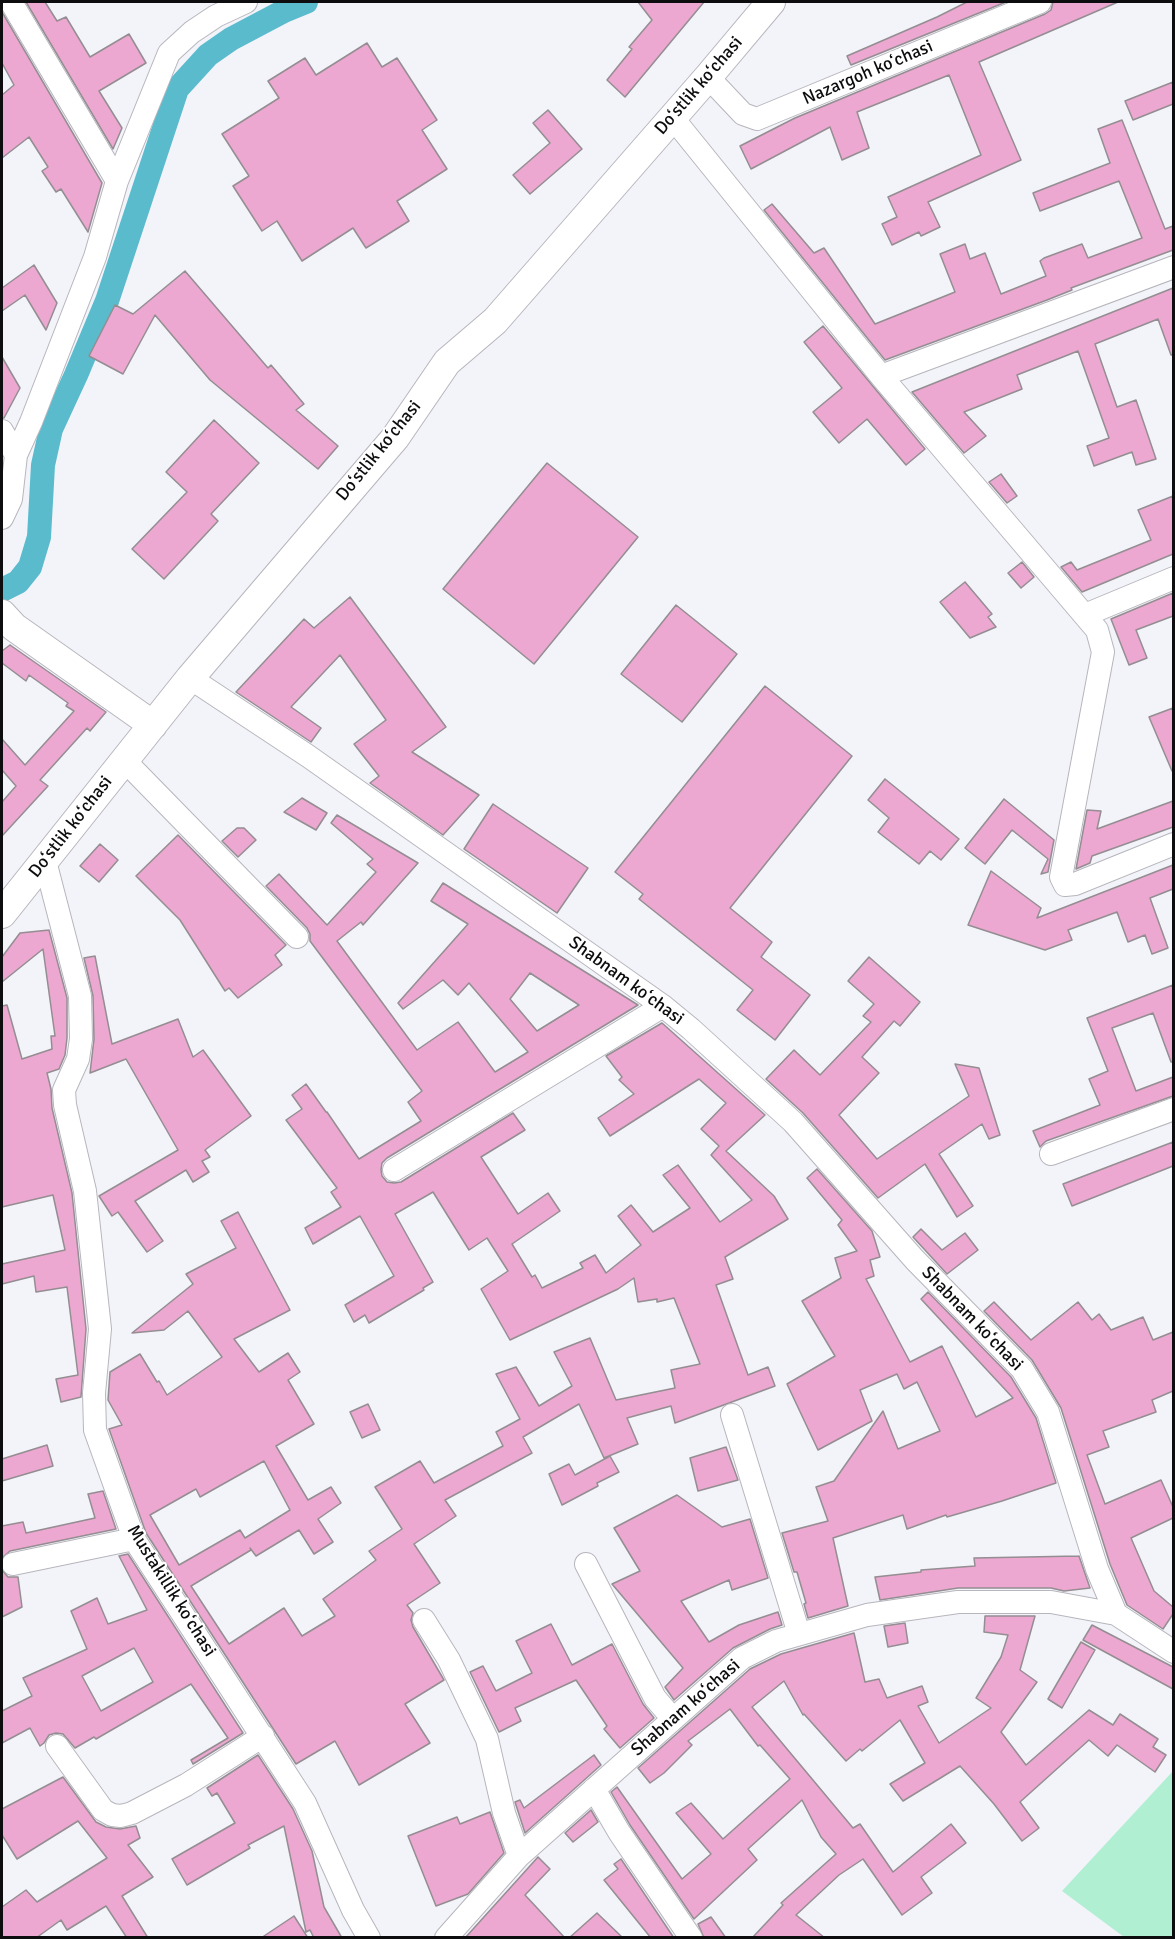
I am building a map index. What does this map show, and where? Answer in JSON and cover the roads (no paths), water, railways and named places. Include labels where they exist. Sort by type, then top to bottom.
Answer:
[{"type":"street","points":[[11,2],[117,181]]},
{"type":"street","points":[[2,518],[11,499],[16,455],[95,257],[117,181],[169,53],[212,9],[246,2]]},
{"type":"street","name":"Doʻstlik koʻchasi","points":[[2,914],[189,678],[395,438],[447,362],[495,321],[771,2]]},
{"type":"street","name":"Nazargoh koʻchasi","points":[[708,77],[743,114],[757,119],[1040,2]]},
{"type":"street","points":[[672,117],[881,376],[1097,630],[1103,652],[1061,877],[1065,885],[1075,884],[1173,844]]},
{"type":"street","points":[[881,376],[1173,267]]},
{"type":"street","points":[[2,431],[16,455]]},
{"type":"street","points":[[1085,615],[1173,578]]},
{"type":"street","points":[[6,626],[153,725]]},
{"type":"street","name":"Shabnam koʻchasi","points":[[189,678],[308,756],[663,1006],[793,1122],[915,1260],[1022,1369],[1048,1412],[1093,1559],[1116,1614]]},
{"type":"street","points":[[124,760],[297,937]]},
{"type":"street","name":"Mustakillik koʻchasi","points":[[45,861],[80,996],[81,1039],[78,1059],[64,1090],[65,1105],[85,1191],[100,1329],[94,1393],[95,1430],[134,1539],[305,1803],[353,1910],[369,1938]]},
{"type":"street","points":[[394,1170],[663,1006]]},
{"type":"street","points":[[1051,1154],[1173,1108]]},
{"type":"street","points":[[732,1415],[799,1634]]},
{"type":"street","points":[[13,1564],[134,1539]]},
{"type":"street","points":[[586,1564],[655,1698],[673,1719]]},
{"type":"street","name":"Shabnam koʻchasi","points":[[446,1938],[519,1856],[742,1658],[776,1641],[867,1615],[958,1602],[1051,1602],[1116,1614]]},
{"type":"street","points":[[1116,1614],[1173,1652]]},
{"type":"street","points":[[424,1620],[449,1660],[487,1739],[504,1813],[519,1856]]},
{"type":"street","points":[[57,1746],[104,1810],[112,1815],[121,1816],[132,1813],[186,1785],[263,1736]]},
{"type":"street","points":[[594,1789],[619,1832],[691,1938]]},
{"type":"waterway","points":[[2,590],[18,582],[30,567],[39,537],[43,465],[51,429],[107,301],[177,89],[208,55],[231,39],[306,2]]}]
